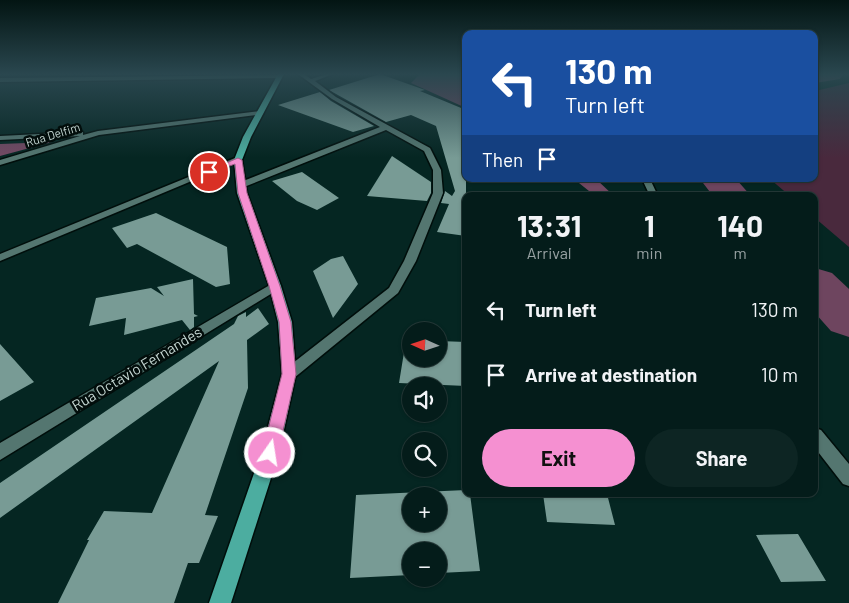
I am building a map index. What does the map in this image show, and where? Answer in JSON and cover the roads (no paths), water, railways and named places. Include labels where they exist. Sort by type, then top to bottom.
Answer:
[{"type":"main road","points":[[220,603],[270,453],[289,374],[285,322],[241,184],[238,160],[247,137],[267,102]]},
{"type":"street","points":[[289,374],[394,290],[410,261],[438,193],[437,170],[427,150],[341,102]]},
{"type":"street","name":"Rua Delfim","points":[[0,163],[98,133],[261,113]]},
{"type":"street","points":[[241,184],[386,127]]},
{"type":"street","points":[[0,138],[98,133]]},
{"type":"street","points":[[0,258],[238,160]]},
{"type":"street","name":"Rua Octavio Fernandes","points":[[0,452],[275,286]]},
{"type":"street","points":[[818,439],[849,478]]},
{"type":"waterway","points":[[720,182],[729,192]]},
{"type":"waterway","points":[[818,286],[849,319]]}]
